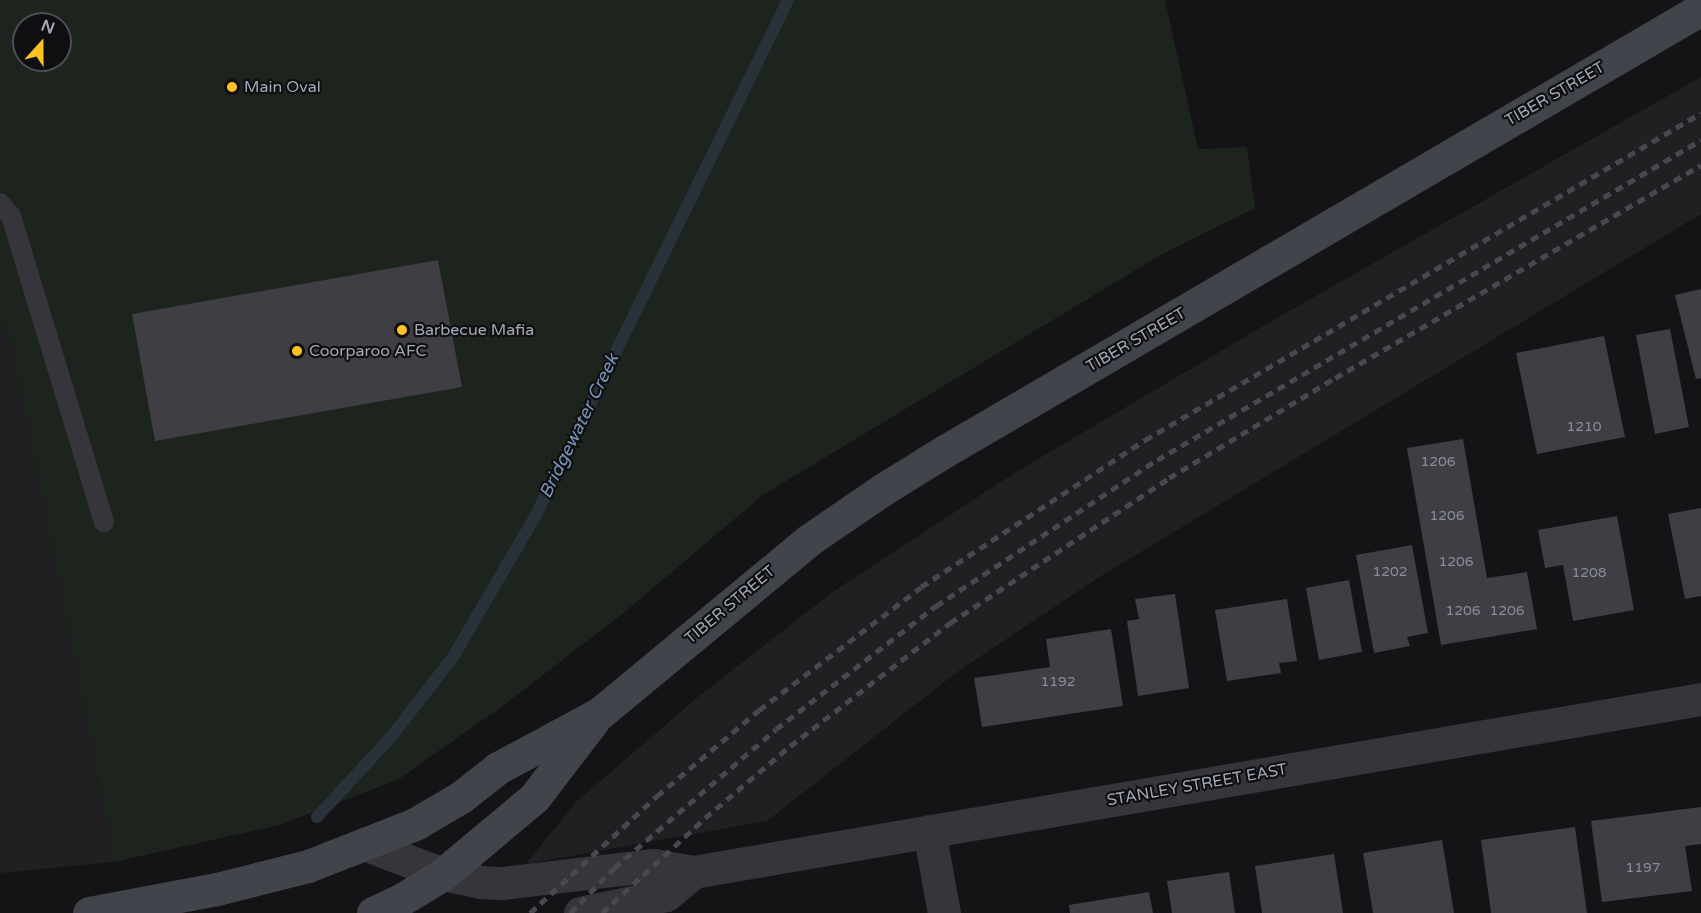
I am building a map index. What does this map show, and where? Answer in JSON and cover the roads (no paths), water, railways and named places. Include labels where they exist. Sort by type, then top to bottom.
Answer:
[{"type":"main road","name":"TIBER STREET","points":[[364,844],[415,824],[461,797],[498,768],[600,713],[809,540],[891,484],[1701,9]]},
{"type":"main road","name":"TIBER STREET","points":[[373,913],[399,902],[443,874],[534,798],[600,713]]},
{"type":"main road","points":[[89,913],[228,886],[308,866],[364,844]]},
{"type":"street","name":"STANLEY STREET EAST","points":[[364,844],[443,874],[503,883],[654,865],[693,872],[1701,699]]},
{"type":"street","points":[[928,831],[944,913]]},
{"type":"street","points":[[580,913],[666,895],[693,872]]},
{"type":"lane","points":[[0,203],[11,216],[104,522]]},
{"type":"waterway","name":"Bridgewater Creek","points":[[317,817],[391,737],[453,657],[536,515],[788,0]]},
{"type":"railway","points":[[530,913],[657,796],[759,710],[921,587],[1145,440],[1701,113]]},
{"type":"railway","points":[[570,913],[614,868],[776,729],[936,606],[1157,460],[1701,140]]},
{"type":"railway","points":[[602,913],[705,818],[790,746],[950,623],[1169,478],[1335,378],[1701,165]]},
{"type":"place","name":"Main Oval","points":[[232,87]]},
{"type":"place","name":"Barbecue Mafia","points":[[402,330]]},
{"type":"place","name":"Coorparoo AFC","points":[[297,351]]}]
